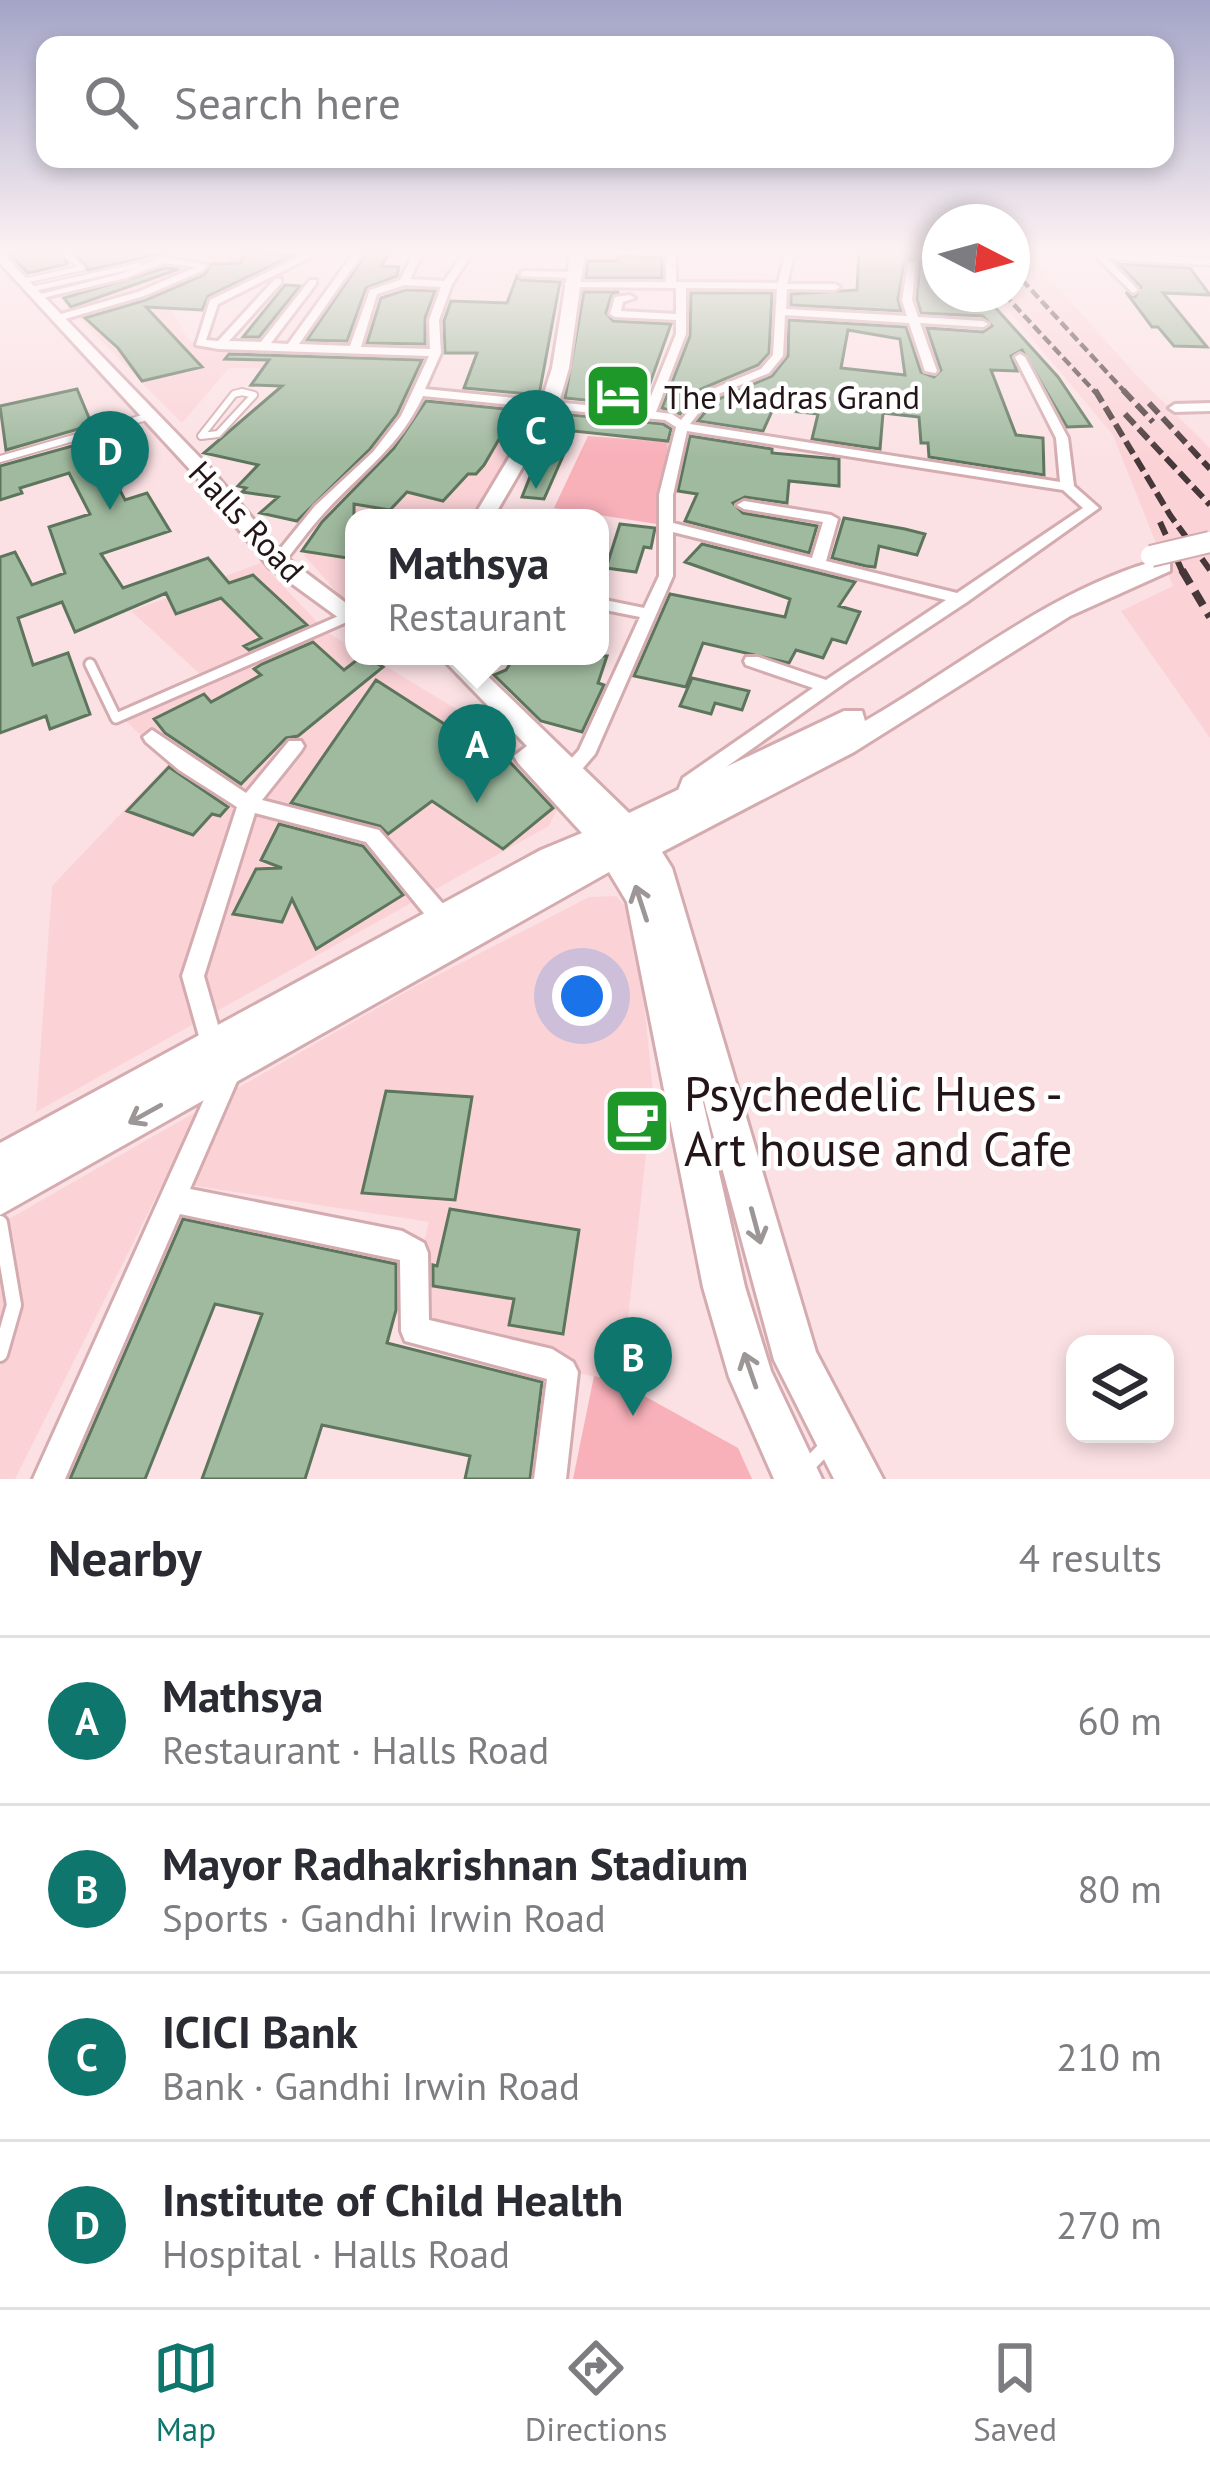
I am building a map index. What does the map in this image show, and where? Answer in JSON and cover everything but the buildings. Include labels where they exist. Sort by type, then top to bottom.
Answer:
[{"type":"main road","name":"Halls Road","points":[[60,320],[178,446],[277,562],[345,615]]},
{"type":"main road","points":[[488,509],[547,410],[568,320]]},
{"type":"main road","points":[[0,1164],[222,1056],[619,835],[861,714],[1083,583],[1210,542]]},
{"type":"main road","points":[[0,1195],[443,920],[552,859],[803,767],[1056,612],[1157,561],[1210,553]]},
{"type":"main road","points":[[437,665],[619,835]]},
{"type":"main road","points":[[461,665],[570,770],[668,894],[668,954],[724,1286],[751,1377],[797,1478]]},
{"type":"main road","points":[[668,954],[796,1360],[859,1479]]},
{"type":"street","points":[[206,320],[200,343],[219,346],[436,352]]},
{"type":"street","points":[[219,346],[242,320]]},
{"type":"street","points":[[265,344],[284,320]]},
{"type":"street","points":[[292,346],[310,320]]},
{"type":"street","points":[[354,350],[364,320]]},
{"type":"street","points":[[277,562],[302,529],[378,455],[421,392],[436,352],[434,320]]},
{"type":"street","points":[[649,415],[681,334],[682,320]]},
{"type":"street","points":[[570,770],[586,754],[666,576],[666,495],[682,426],[707,395],[765,371],[778,356],[781,320]]},
{"type":"street","points":[[916,320],[931,371]]},
{"type":"street","points":[[930,320],[983,324]]},
{"type":"street","points":[[1021,357],[1062,438],[1067,487]]},
{"type":"street","points":[[421,392],[547,410],[668,417],[682,426],[1067,487],[1092,508],[962,599],[823,686],[690,783],[672,808]]},
{"type":"street","points":[[1175,408],[1210,406]]},
{"type":"street","points":[[744,505],[831,519],[818,563]]},
{"type":"street","points":[[666,526],[962,599]]},
{"type":"street","points":[[609,606],[647,614]]},
{"type":"street","points":[[752,661],[823,686]]},
{"type":"street","points":[[152,737],[248,804],[372,836],[443,920]]},
{"type":"street","points":[[49,1479],[172,1199],[222,1056],[193,976],[248,804],[295,746]]},
{"type":"street","points":[[172,1199],[402,1245],[414,1253],[415,1331],[552,1364],[563,1372],[550,1479]]},
{"type":"lane","points":[[178,446],[218,434],[254,393],[234,394],[200,431],[201,436]]},
{"type":"lane","points":[[0,459],[151,416]]},
{"type":"lane","points":[[90,664],[116,718],[345,621]]},
{"type":"lane","points":[[0,1354],[13,1325],[15,1278],[1,1233]]},
{"type":"lane","points":[[797,1478],[836,1436]]},
{"type":"shaded area","points":[[81,320],[178,320],[187,338],[203,348],[303,351],[291,369],[229,368],[182,423]]},
{"type":"shaded area","points":[[1017,320],[1087,320],[1210,448],[1210,738],[1121,611],[1173,586],[1113,435]]},
{"type":"shaded area","points":[[434,400],[534,406],[517,451],[479,509],[348,509],[396,459]]},
{"type":"shaded area","points":[[588,436],[668,442],[657,524],[609,517],[609,509],[554,508]]},
{"type":"shaded area","points":[[345,512],[345,602],[304,555]]},
{"type":"shaded area","points":[[261,563],[328,633],[345,643],[345,665],[384,665],[479,723],[559,805],[549,826],[36,1112],[52,886],[169,763],[126,721],[200,674],[131,611]]},
{"type":"shaded area","points":[[616,896],[635,917],[653,1090],[621,1383],[401,1331],[429,1222],[164,1181],[15,1479],[0,1479],[0,1224],[416,986],[589,897]]},
{"type":"shaded area","points":[[594,1376],[621,1383],[738,1448],[752,1479],[573,1479]]},
{"type":"railway","points":[[1028,320],[1096,393]]},
{"type":"railway","points":[[1059,320],[1126,393]]},
{"type":"railway","points":[[1095,390],[1170,515],[1210,570]]},
{"type":"railway","points":[[1123,390],[1153,422]]},
{"type":"railway","points":[[1149,403],[1210,469]]},
{"type":"railway","points":[[1125,414],[1210,505]]},
{"type":"railway","points":[[1160,522],[1183,573]]},
{"type":"railway","points":[[1182,570],[1210,617]]},
{"type":"place","name":"The Madras Grand","points":[[618,396]]},
{"type":"place","name":"ICICI Bank","points":[[536,489]]},
{"type":"place","name":"Institute of Child Health","points":[[110,510]]},
{"type":"place","name":"Mathsya","points":[[477,803]]},
{"type":"place","name":"Psychedelic Hues - Art house and Cafe","points":[[637,1121]]},
{"type":"place","name":"Mayor Radhakrishnan Stadium","points":[[633,1416]]}]
